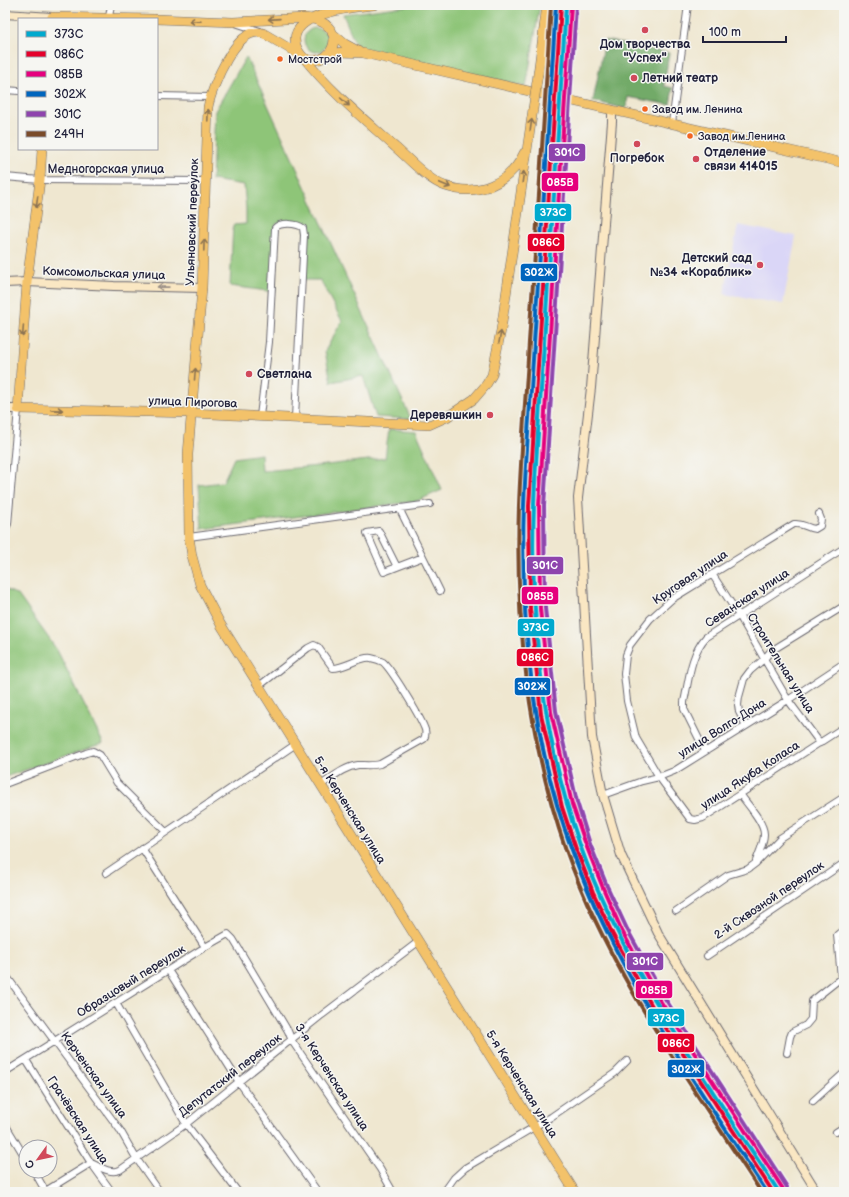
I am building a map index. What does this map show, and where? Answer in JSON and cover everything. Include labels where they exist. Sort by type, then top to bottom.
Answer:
[{"type":"main road","points":[[374,5],[337,10],[313,19],[303,24],[296,32],[295,43],[303,57],[325,83],[419,169],[444,186],[472,190],[490,186],[499,182],[520,162],[528,141],[547,5]]},
{"type":"main road","points":[[52,18],[132,18]]},
{"type":"main road","points":[[158,19],[233,22],[313,19],[324,23],[332,33],[345,44],[363,53]]},
{"type":"main road","name":"Ульяновский переулок","points":[[192,413],[202,288],[208,107],[210,97],[217,80],[231,53],[242,40],[254,32],[263,33]]},
{"type":"main road","points":[[263,33],[303,57],[315,60],[340,52],[363,53],[844,163]]},
{"type":"main road","points":[[326,56],[332,48],[334,40],[332,33]]},
{"type":"main road","name":"улица Пирогова","points":[[18,409],[192,413],[417,425],[429,425],[438,422],[474,399],[492,375],[501,330],[528,141]]},
{"type":"main road","points":[[18,409],[27,282],[40,180],[42,150]]},
{"type":"main road","name":"5-я Керченская улица","points":[[192,413],[188,454],[189,537],[195,568],[200,586],[206,599],[418,942],[575,1192]]},
{"type":"street","points":[[109,17],[111,5]]},
{"type":"street","points":[[672,123],[688,5]]},
{"type":"street","points":[[5,14],[52,18]]},
{"type":"street","points":[[233,22],[263,33]]},
{"type":"street","points":[[5,90],[18,91]]},
{"type":"street","points":[[158,96],[210,97]]},
{"type":"street","points":[[612,110],[591,388],[578,498],[592,737],[603,794],[621,855],[658,933],[817,1192]]},
{"type":"street","name":"Медногорская улица","points":[[5,176],[40,180],[206,181]]},
{"type":"street","points":[[260,416],[269,342],[275,228],[280,225],[298,225],[302,228],[304,235],[295,418]]},
{"type":"street","name":"Комсомольская улица","points":[[5,283],[27,282],[202,288]]},
{"type":"street","name":"улица Пирогова","points":[[5,409],[18,409]]},
{"type":"street","points":[[5,530],[8,524],[18,409]]},
{"type":"street","points":[[5,480],[12,481]]},
{"type":"street","points":[[189,537],[430,504]]},
{"type":"street","points":[[399,508],[440,591]]},
{"type":"street","name":"Круговая улица","points":[[659,777],[636,738],[627,701],[624,674],[626,655],[630,645],[650,619],[672,599],[794,524],[801,523],[815,529],[820,526],[821,519],[819,514]]},
{"type":"street","points":[[397,567],[379,531],[367,533],[384,572],[397,567],[423,557]]},
{"type":"street","name":"Севанская улица","points":[[705,751],[684,709],[684,702],[694,657],[697,650],[706,637],[740,617],[844,548]]},
{"type":"street","name":"Строительная улица","points":[[712,574],[740,617],[788,700],[820,742]]},
{"type":"street","points":[[746,726],[739,712],[738,705],[739,697],[747,675],[771,651],[844,606]]},
{"type":"street","points":[[259,686],[314,645],[318,647],[333,668],[340,668],[369,657],[378,659],[387,667],[407,697],[425,728],[426,735],[424,739],[385,762],[376,765],[358,765],[345,769],[322,785]]},
{"type":"street","name":"улица Волго-Дона","points":[[603,794],[674,771],[788,700],[844,663]]},
{"type":"street","name":"улица Якуба Коласа","points":[[659,777],[690,819],[695,820],[703,818],[844,727]]},
{"type":"street","points":[[106,873],[296,744]]},
{"type":"street","points":[[5,784],[93,751],[100,755],[118,783],[166,832]]},
{"type":"street","points":[[740,794],[763,826],[764,840],[756,863]]},
{"type":"street","points":[[676,911],[728,875],[748,869],[756,863],[780,838],[844,797]]},
{"type":"street","points":[[142,848],[205,947]]},
{"type":"street","name":"2-й Сквозной переулок","points":[[707,956],[844,863]]},
{"type":"street","points":[[787,1053],[792,1032],[806,1025],[811,1019],[812,1000],[841,978],[838,935],[844,929]]},
{"type":"street","name":"Образцовый переулок","points":[[5,1072],[228,934]]},
{"type":"street","name":"3-я Керченская улица","points":[[228,934],[233,938],[288,1031],[292,1041],[380,1169],[393,1192]]},
{"type":"street","name":"Депутатский переулок","points":[[91,1163],[110,1171],[116,1172],[120,1170],[186,1124],[292,1041],[322,1015],[418,942]]},
{"type":"street","points":[[168,970],[239,1082],[318,1192]]},
{"type":"street","name":"Керченская улица","points":[[5,974],[56,1041],[120,1130],[136,1158],[160,1192]]},
{"type":"street","points":[[116,1002],[186,1124],[238,1192]]},
{"type":"street","name":"Грачёвская улица","points":[[26,1060],[91,1163],[112,1192]]},
{"type":"street","points":[[444,1192],[454,1178],[465,1168],[534,1127],[614,1073],[626,1061]]},
{"type":"street","points":[[813,1101],[844,1074]]},
{"type":"street","points":[[5,1124],[18,1146]]},
{"type":"street","points":[[836,1132],[844,1127]]},
{"type":"street","points":[[38,1179],[45,1192],[91,1163]]},
{"type":"shaded area","name":"Детский сад №34 «Кораблик»","points":[[738,225],[796,236],[783,304],[724,294]]},
{"type":"green space","points":[[414,5],[540,5],[526,87],[356,46],[343,14]]},
{"type":"green space","points":[[316,28],[324,32],[328,40],[324,48],[316,52],[308,48],[304,40],[308,32]]},
{"type":"green space","points":[[605,40],[669,53],[664,86],[673,88],[670,105],[628,97],[626,109],[593,101]]},
{"type":"green space","points":[[246,57],[411,419],[376,417],[363,376],[331,382],[325,351],[342,321],[320,280],[304,280],[305,224],[277,223],[275,228],[275,292],[230,286],[233,225],[246,224],[244,185],[212,180],[215,111]]},
{"type":"green space","points":[[389,429],[416,431],[442,490],[417,501],[202,529],[199,485],[223,482],[234,458],[261,454],[262,471],[385,458]]},
{"type":"green space","points":[[5,589],[18,595],[57,650],[103,743],[5,777]]},
{"type":"transit line","name":"249Н","points":[[551,5],[519,505],[519,592],[522,636],[533,723],[553,809],[566,850],[584,896],[605,941],[653,1027],[761,1192]]},
{"type":"transit line","name":"302Ж","points":[[556,5],[524,505],[524,592],[527,636],[538,724],[558,809],[590,896],[611,941],[659,1027],[767,1192]]},
{"type":"transit line","name":"086С","points":[[561,5],[529,506],[530,609],[541,714],[562,807],[576,849],[593,892],[613,935],[653,1008],[773,1192]]},
{"type":"transit line","name":"373C","points":[[566,5],[534,505],[534,591],[541,678],[548,720],[556,762],[580,845],[599,892],[620,937],[669,1024],[779,1192]]},
{"type":"transit line","name":"085В","points":[[571,5],[539,506],[540,609],[551,712],[572,804],[586,845],[622,931],[661,1002],[783,1189]]},
{"type":"transit line","name":"301С","points":[[576,6],[544,506],[545,608],[556,711],[577,802],[590,844],[627,929],[666,1000],[787,1187]]},
{"type":"place","name":"Дом творчества \"Успех\"","points":[[645,30]]},
{"type":"place","name":"Мостстрой","points":[[280,59]]},
{"type":"place","name":"Летний театр","points":[[634,78]]},
{"type":"place","name":"Завод им. Ленина","points":[[645,109]]},
{"type":"place","name":"Завод им.Ленина","points":[[690,136]]},
{"type":"place","name":"Погребок","points":[[637,144]]},
{"type":"place","name":"Отделение связи 414015","points":[[696,159]]},
{"type":"place","name":"Детский сад №34 «Кораблик»","points":[[760,265]]},
{"type":"place","name":"Светлана","points":[[249,374]]},
{"type":"place","name":"Деревяшкин","points":[[490,415]]}]
